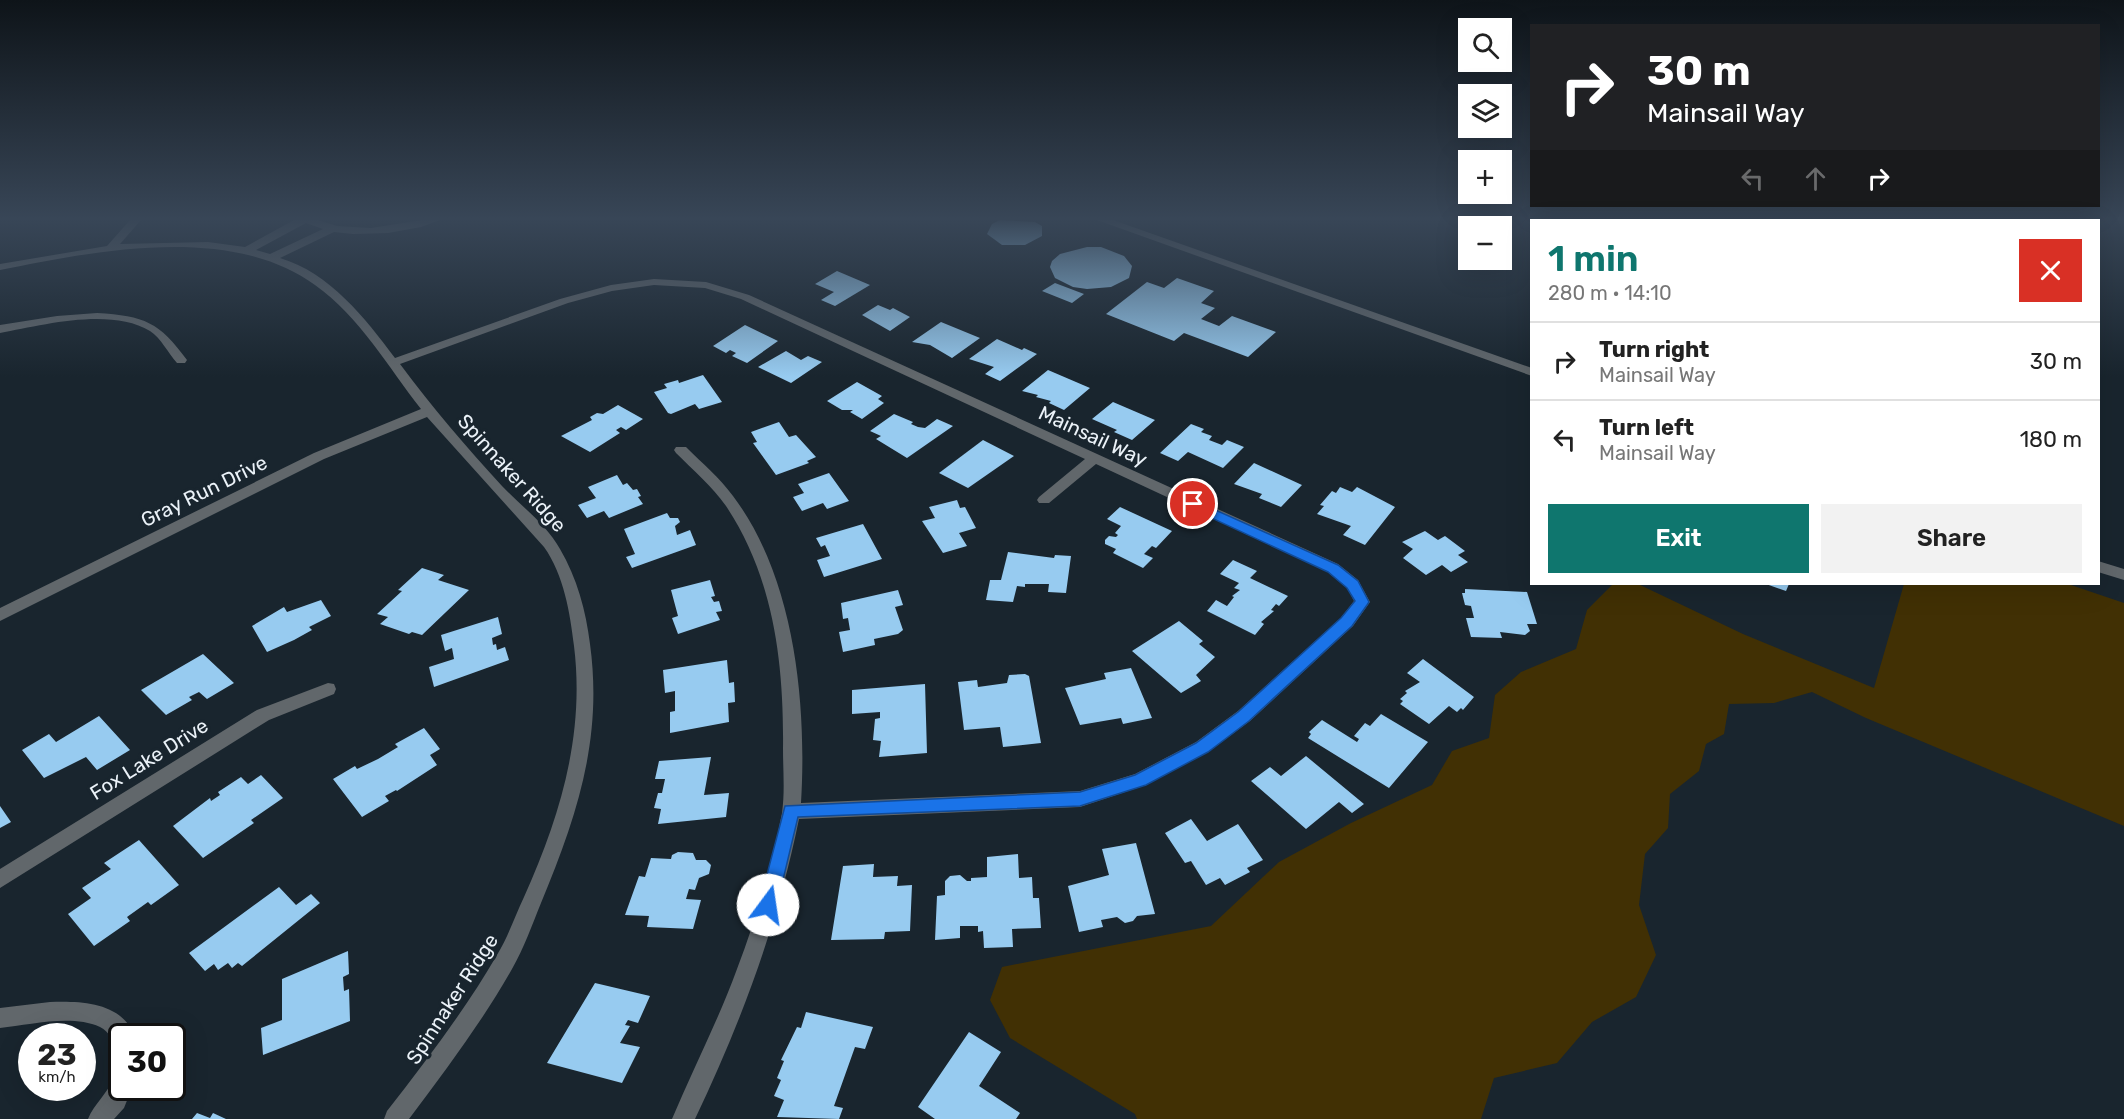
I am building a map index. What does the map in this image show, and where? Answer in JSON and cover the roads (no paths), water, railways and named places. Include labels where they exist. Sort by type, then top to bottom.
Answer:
[{"type":"street","name":"Spinnaker Ridge","points":[[306,272],[348,308],[429,411],[552,549],[575,599],[584,653],[588,703],[581,757],[568,812],[542,879],[506,960],[450,1047],[395,1119]]},
{"type":"street","points":[[1250,272],[1530,371]]},
{"type":"street","name":"Mainsail Way","points":[[392,363],[564,301],[611,288],[654,282],[706,285],[745,297],[1333,568],[1353,584],[1362,602],[1347,622],[1244,716],[1202,747],[1140,780],[1080,799],[791,811]]},
{"type":"street","points":[[0,329],[75,316],[116,318],[154,329],[181,360]]},
{"type":"street","name":"Gray Run Drive","points":[[0,615],[319,456],[429,411]]},
{"type":"street","points":[[681,450],[732,504],[757,550],[774,590],[790,658],[793,704],[791,811],[768,905],[741,986],[706,1073],[683,1119]]},
{"type":"street","points":[[1044,500],[1093,459]]},
{"type":"street","points":[[2100,567],[2124,575]]},
{"type":"street","name":"Fox Lake Drive","points":[[0,879],[263,715],[328,689]]},
{"type":"street","points":[[0,1018],[71,1012],[103,1016],[114,1023]]},
{"type":"street","points":[[99,1119],[115,1101]]}]
